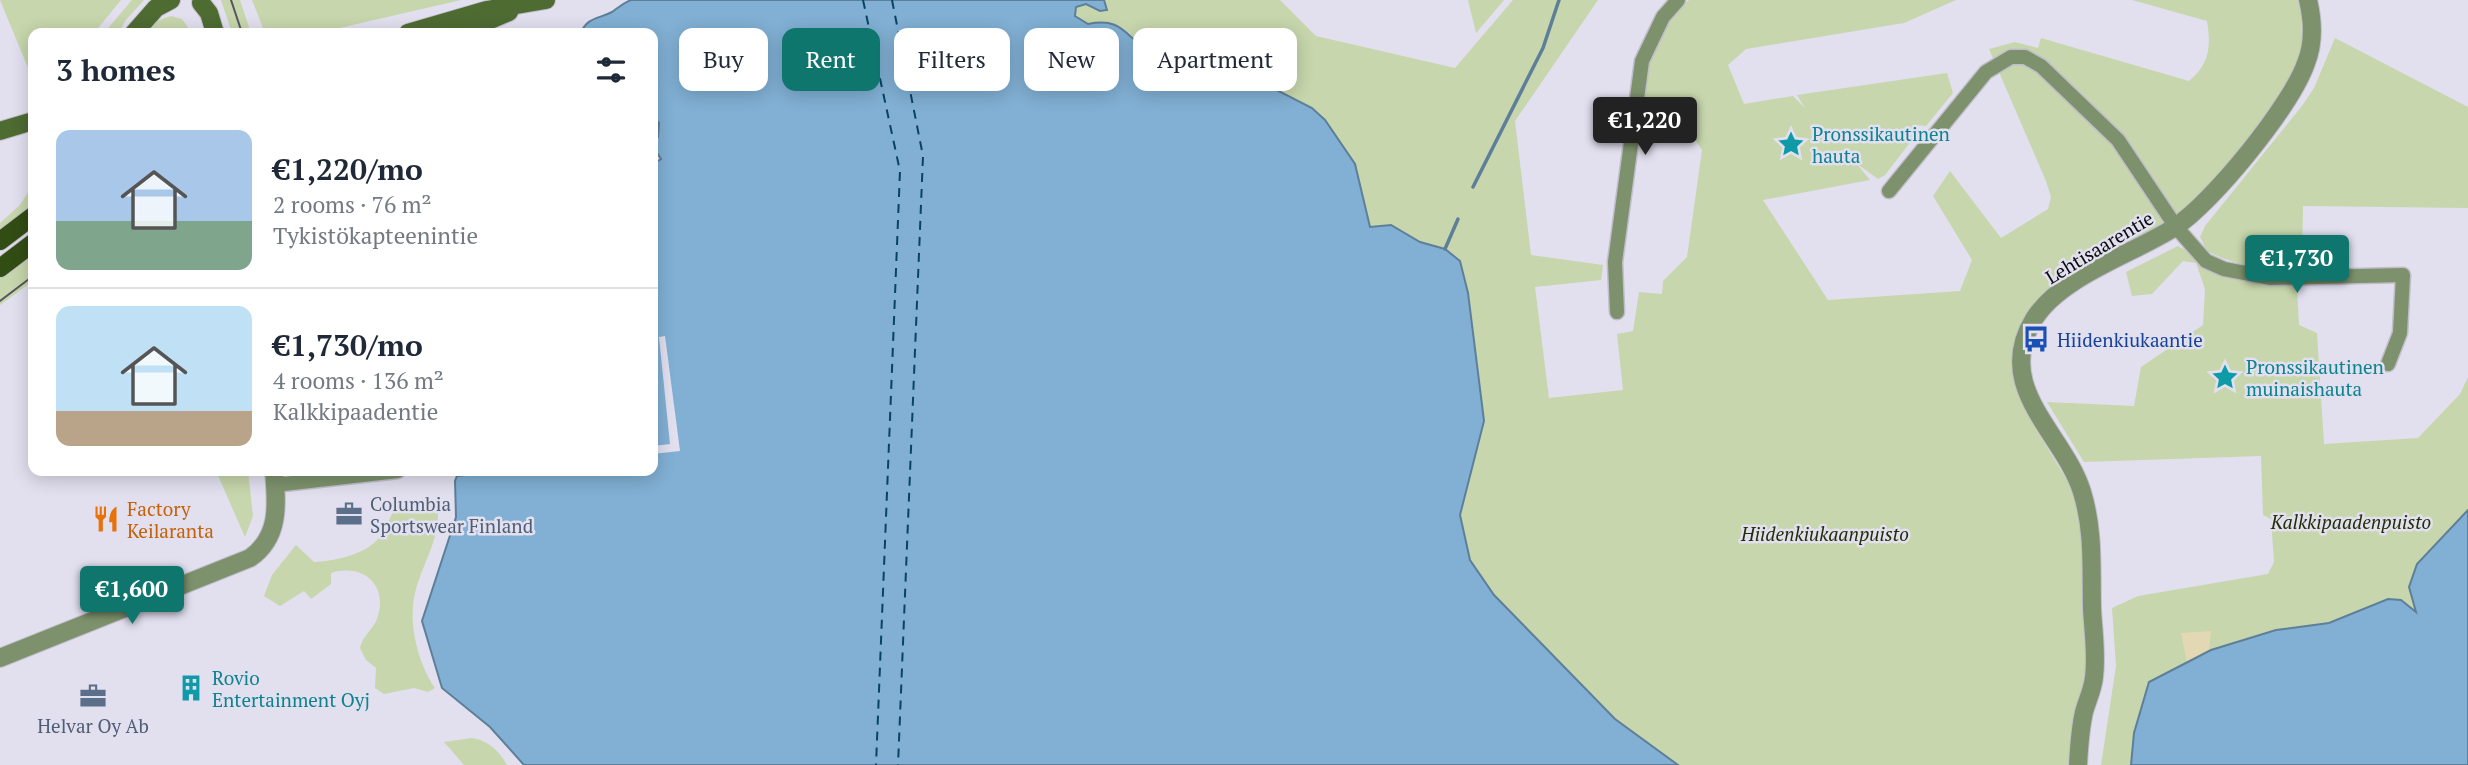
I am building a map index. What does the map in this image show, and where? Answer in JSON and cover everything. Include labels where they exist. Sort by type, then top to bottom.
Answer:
[{"type":"main road","points":[[138,28],[156,8],[171,0]]},
{"type":"main road","points":[[425,28],[487,10],[518,7],[546,0]]},
{"type":"main road","points":[[201,1],[199,16],[203,28]]},
{"type":"main road","points":[[201,1],[209,13],[214,28]]},
{"type":"main road","points":[[471,28],[518,7]]},
{"type":"main road","points":[[0,131],[28,123]]},
{"type":"main road","points":[[0,241],[28,220]]},
{"type":"main road","points":[[0,268],[28,247]]},
{"type":"street","points":[[1617,312],[1615,262],[1642,61],[1663,17],[1678,0]]},
{"type":"street","name":"Lehtisaarentie","points":[[2078,765],[2084,713],[2094,680],[2092,532],[2073,469],[2024,387],[2022,354],[2035,319],[2058,293],[2176,226],[2228,175],[2289,97],[2307,62],[2311,44],[2308,0]]},
{"type":"street","points":[[1889,191],[1986,72],[2011,57],[2025,57],[2041,66],[2118,140],[2176,226],[2206,261],[2245,274],[2271,278],[2403,275],[2400,334],[2388,365]]},
{"type":"street","points":[[0,658],[250,558],[269,542],[274,530],[274,478],[309,476]]},
{"type":"green space","points":[[0,0],[121,0],[98,28],[28,28],[28,68]]},
{"type":"green space","points":[[132,0],[144,0],[122,28],[108,28]]},
{"type":"green space","points":[[221,0],[240,0],[249,28],[230,28]]},
{"type":"green space","points":[[252,0],[461,0],[340,28],[263,28]]},
{"type":"green space","name":"Hiidenkiukaanpuisto","points":[[1058,0],[1280,0],[1316,36],[1455,68],[1513,0],[1598,0],[1515,121],[1531,255],[1603,265],[1601,280],[1535,287],[1549,398],[1623,390],[1617,334],[1633,331],[1639,292],[1662,294],[1663,281],[1687,257],[1702,150],[1685,125],[1640,120],[1644,87],[1659,40],[1667,25],[1689,0],[1956,0],[1904,23],[1746,49],[1728,65],[1744,104],[1793,96],[1805,108],[1797,95],[1947,73],[1953,93],[1926,126],[1916,125],[1915,136],[1885,175],[1878,179],[1856,163],[1870,180],[1763,200],[1828,300],[1960,291],[1972,260],[1933,196],[1950,171],[2001,238],[2048,209],[2051,197],[2046,181],[1989,49],[2015,42],[2038,48],[2041,38],[2189,81],[2205,61],[2209,39],[2207,21],[2132,0],[2301,0],[2302,51],[2288,87],[2224,171],[2198,199],[2163,225],[2050,291],[2016,379],[2027,414],[2074,492],[2082,521],[2089,679],[2073,765],[1653,765],[1483,604],[1350,238],[1246,91],[1297,91],[1297,28],[1133,28],[1133,37],[1123,28],[1088,25]]},
{"type":"green space","points":[[1468,0],[1504,0],[1476,33]]},
{"type":"green space","points":[[171,16],[182,19],[188,28],[149,28],[157,21]]},
{"type":"green space","points":[[2335,38],[2468,107],[2468,208],[2303,206],[2302,264],[2253,266],[2230,261],[2207,251],[2200,237],[2205,226],[2302,106],[2314,88]]},
{"type":"green space","points":[[28,192],[28,208],[0,232],[0,223],[20,205]]},
{"type":"green space","name":"Kalkkipaadenpuisto","points":[[2178,246],[2240,279],[2297,287],[2299,325],[2317,333],[2324,444],[2418,438],[2460,394],[2468,377],[2468,547],[2417,612],[2134,733],[2131,765],[2101,765],[2116,666],[2112,608],[2138,596],[2268,574],[2274,562],[2271,519],[2263,515],[2261,456],[2084,462],[2047,402],[2134,406],[2141,367],[2203,325],[2205,289],[2196,263],[2183,261],[2152,294],[2132,296],[2126,272]]},
{"type":"green space","points":[[28,256],[28,285],[0,305],[0,278]]},
{"type":"green space","points":[[218,476],[249,476],[253,516],[245,537]]},
{"type":"green space","points":[[437,500],[435,535],[413,601],[415,640],[423,666],[435,688],[428,692],[414,688],[384,694],[375,688],[376,668],[366,660],[360,648],[377,619],[380,607],[376,587],[363,574],[353,571],[331,573],[331,584],[311,599],[304,591],[280,606],[264,596],[272,575],[296,545],[314,562],[348,556],[365,549],[378,539],[397,504]]},
{"type":"green space","points":[[472,738],[492,747],[507,765],[464,765],[444,742]]},
{"type":"sand","points":[[2211,631],[2209,650],[2187,663],[2181,633]]},
{"type":"water","points":[[631,0],[1104,0],[1107,10],[1100,11],[1086,4],[1076,7],[1075,16],[1088,24],[1109,23],[1117,26],[1133,39],[1133,91],[1279,91],[1312,108],[1325,120],[1355,164],[1370,227],[1391,225],[1420,242],[1445,249],[1460,261],[1468,293],[1484,421],[1460,515],[1470,560],[1494,595],[1615,719],[1678,765],[524,765],[490,727],[442,688],[422,621],[456,517],[457,476],[658,476],[658,161],[661,159],[658,154],[658,28],[584,28],[590,21]]},
{"type":"water","points":[[2468,510],[2468,765],[2131,765],[2134,733],[2149,682],[2211,650],[2276,630],[2329,623],[2388,599],[2401,600],[2416,612],[2409,587],[2417,564]]},
{"type":"pier","points":[[665,336],[680,451],[658,453],[658,445],[670,444],[659,337]]},
{"type":"waterway","points":[[1473,187],[1543,48],[1559,0]]},
{"type":"waterway","points":[[1445,249],[1458,219]]},
{"type":"ferry route","points":[[863,0],[900,171],[876,765]]},
{"type":"ferry route","points":[[892,0],[923,156],[898,765]]},
{"type":"tram line","points":[[231,0],[240,28]]},
{"type":"tram line","points":[[0,301],[28,280]]},
{"type":"place","name":"Pronssikautinen hauta","points":[[1791,144]]},
{"type":"place","name":"Hiidenkiukaantie","points":[[2036,339]]},
{"type":"place","name":"Pronssikautinen muinaishauta","points":[[2225,377]]},
{"type":"place","name":"Columbia Sportswear Finland","points":[[349,514]]},
{"type":"place","name":"Factory Keilaranta","points":[[106,519]]},
{"type":"place","name":"Rovio Entertainment Oyj","points":[[191,688]]},
{"type":"place","name":"Helvar Oy Ab","points":[[93,696]]}]
